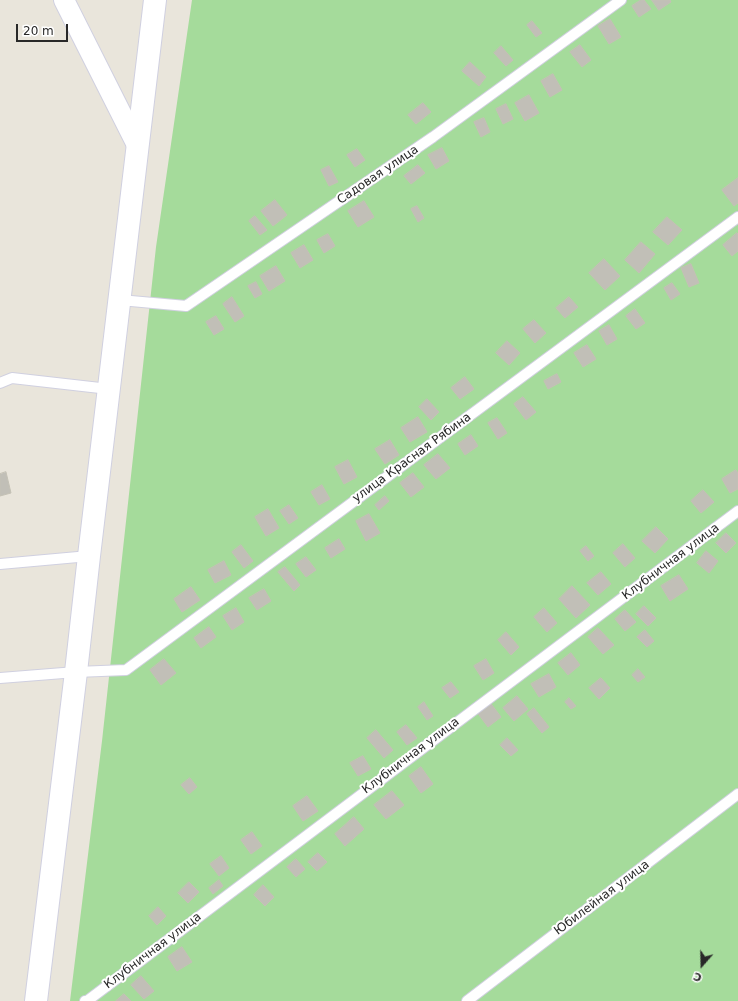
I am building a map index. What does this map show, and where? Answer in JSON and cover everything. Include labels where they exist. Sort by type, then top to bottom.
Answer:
[{"type":"main road","points":[[36,1001],[155,0]]},
{"type":"street","points":[[64,0],[138,147]]},
{"type":"lane","name":"Садовая улица","points":[[120,300],[186,306],[433,137],[622,0]]},
{"type":"lane","name":"улица Красная Рябина","points":[[0,678],[126,670],[738,217]]},
{"type":"lane","points":[[0,383],[12,378],[109,389]]},
{"type":"lane","name":"Клубничная улица","points":[[85,1001],[87,1001],[738,511]]},
{"type":"lane","points":[[0,564],[89,556]]},
{"type":"lane","name":"Юбилейная улица","points":[[467,1001],[738,794]]},
{"type":"green space","points":[[192,0],[738,0],[738,1001],[70,1001],[102,741],[156,247]]},
{"type":"building","points":[[641,0],[644,0],[651,9],[639,17],[632,6]]},
{"type":"building","points":[[652,0],[670,0],[671,2],[659,10]]},
{"type":"building","points":[[610,19],[621,37],[609,44],[598,26]]},
{"type":"building","points":[[532,21],[542,33],[536,37],[527,25]]},
{"type":"building","points":[[580,45],[591,60],[582,67],[570,52]]},
{"type":"building","points":[[501,46],[513,60],[506,66],[494,53]]},
{"type":"building","points":[[470,62],[486,77],[479,86],[462,71]]},
{"type":"building","points":[[553,74],[562,90],[550,97],[541,81]]},
{"type":"building","points":[[529,95],[539,113],[525,121],[515,103]]},
{"type":"building","points":[[423,103],[431,112],[416,124],[408,115]]},
{"type":"building","points":[[506,104],[513,119],[503,124],[496,109]]},
{"type":"building","points":[[484,118],[490,132],[481,137],[474,122]]},
{"type":"building","points":[[442,148],[449,161],[436,169],[428,155]]},
{"type":"building","points":[[357,149],[365,160],[355,167],[347,155]]},
{"type":"building","points":[[418,165],[425,173],[411,184],[404,176]]},
{"type":"building","points":[[329,166],[338,182],[329,186],[321,170]]},
{"type":"building","points":[[738,178],[738,203],[734,206],[722,190]]},
{"type":"building","points":[[275,200],[287,215],[273,226],[261,211]]},
{"type":"building","points":[[364,201],[374,217],[358,227],[348,211]]},
{"type":"building","points":[[417,206],[424,218],[418,222],[411,209]]},
{"type":"building","points":[[255,216],[267,230],[260,235],[249,221]]},
{"type":"building","points":[[667,217],[682,230],[668,245],[653,232]]},
{"type":"building","points":[[737,233],[738,251],[732,256],[723,245]]},
{"type":"building","points":[[328,234],[335,246],[324,253],[317,240]]},
{"type":"building","points":[[641,242],[655,254],[639,273],[625,260]]},
{"type":"building","points":[[304,245],[313,260],[300,268],[291,253]]},
{"type":"building","points":[[604,259],[620,276],[605,290],[589,273]]},
{"type":"building","points":[[691,264],[699,283],[689,287],[681,268]]},
{"type":"building","points":[[276,266],[285,281],[269,291],[260,276]]},
{"type":"building","points":[[256,282],[262,294],[255,298],[248,286]]},
{"type":"building","points":[[672,283],[680,294],[671,300],[664,288]]},
{"type":"building","points":[[232,297],[244,316],[235,322],[223,304]]},
{"type":"building","points":[[569,297],[578,307],[565,318],[556,308]]},
{"type":"building","points":[[635,309],[645,323],[636,329],[626,316]]},
{"type":"building","points":[[216,316],[224,329],[214,335],[206,322]]},
{"type":"building","points":[[534,320],[546,333],[535,343],[523,329]]},
{"type":"building","points":[[609,325],[617,339],[607,345],[599,331]]},
{"type":"building","points":[[507,341],[520,353],[509,365],[496,353]]},
{"type":"building","points":[[587,345],[596,359],[583,367],[574,353]]},
{"type":"building","points":[[557,374],[561,382],[548,389],[544,381]]},
{"type":"building","points":[[465,377],[474,389],[460,399],[451,388]]},
{"type":"building","points":[[523,397],[536,412],[526,420],[514,404]]},
{"type":"building","points":[[427,399],[439,412],[431,420],[419,407]]},
{"type":"building","points":[[418,417],[427,432],[410,442],[401,428]]},
{"type":"building","points":[[497,418],[507,433],[498,439],[488,423]]},
{"type":"building","points":[[471,435],[478,446],[465,455],[458,444]]},
{"type":"building","points":[[390,440],[399,455],[385,464],[375,449]]},
{"type":"building","points":[[438,454],[450,468],[436,479],[424,465]]},
{"type":"building","points":[[348,460],[357,477],[344,484],[335,467]]},
{"type":"building","points":[[736,470],[738,473],[738,489],[730,493],[722,479]]},
{"type":"building","points":[[6,472],[11,493],[0,496],[0,474]]},
{"type":"building","points":[[413,473],[424,487],[411,497],[400,483]]},
{"type":"building","points":[[322,485],[330,499],[319,505],[311,492]]},
{"type":"building","points":[[703,490],[714,502],[701,513],[691,501]]},
{"type":"building","points":[[385,496],[389,501],[379,510],[375,505]]},
{"type":"building","points":[[289,505],[298,518],[289,524],[280,511]]},
{"type":"building","points":[[268,509],[279,528],[266,536],[255,517]]},
{"type":"building","points":[[369,514],[380,533],[366,541],[356,521]]},
{"type":"building","points":[[656,527],[668,539],[655,553],[642,541]]},
{"type":"building","points":[[726,533],[736,543],[726,553],[716,543]]},
{"type":"building","points":[[339,539],[345,549],[331,558],[325,548]]},
{"type":"building","points":[[623,544],[635,558],[625,567],[613,553]]},
{"type":"building","points":[[241,545],[253,561],[244,568],[232,552]]},
{"type":"building","points":[[586,546],[594,556],[588,561],[580,551]]},
{"type":"building","points":[[706,551],[718,561],[709,573],[697,563]]},
{"type":"building","points":[[306,557],[316,570],[306,577],[296,564]]},
{"type":"building","points":[[224,561],[231,575],[215,583],[208,570]]},
{"type":"building","points":[[285,567],[300,585],[294,591],[278,572]]},
{"type":"building","points":[[601,572],[611,584],[598,595],[587,583]]},
{"type":"building","points":[[679,575],[688,589],[670,601],[661,586]]},
{"type":"building","points":[[572,586],[590,605],[576,618],[559,599]]},
{"type":"building","points":[[191,587],[200,600],[182,612],[174,599]]},
{"type":"building","points":[[264,589],[271,601],[257,610],[249,598]]},
{"type":"building","points":[[644,606],[656,618],[648,626],[636,614]]},
{"type":"building","points":[[236,608],[244,622],[232,630],[223,616]]},
{"type":"building","points":[[544,608],[557,623],[547,632],[534,617]]},
{"type":"building","points":[[625,610],[636,622],[625,631],[615,619]]},
{"type":"building","points":[[209,627],[216,637],[201,648],[194,638]]},
{"type":"building","points":[[598,628],[614,645],[603,654],[588,637]]},
{"type":"building","points":[[645,630],[654,641],[647,647],[637,637]]},
{"type":"building","points":[[506,632],[519,647],[511,655],[498,640]]},
{"type":"building","points":[[571,653],[580,665],[568,675],[558,663]]},
{"type":"building","points":[[164,659],[176,673],[161,685],[150,670]]},
{"type":"building","points":[[486,659],[494,673],[483,680],[474,666]]},
{"type":"building","points":[[638,669],[645,677],[638,682],[632,675]]},
{"type":"building","points":[[549,674],[556,687],[539,697],[531,684]]},
{"type":"building","points":[[601,678],[610,688],[599,699],[589,688]]},
{"type":"building","points":[[451,682],[459,692],[450,698],[442,688]]},
{"type":"building","points":[[517,696],[528,709],[514,721],[503,708]]},
{"type":"building","points":[[569,698],[576,706],[571,709],[565,702]]},
{"type":"building","points":[[489,701],[501,717],[488,727],[476,711]]},
{"type":"building","points":[[424,702],[433,716],[427,720],[418,707]]},
{"type":"building","points":[[534,708],[549,727],[542,733],[527,714]]},
{"type":"building","points":[[406,725],[417,738],[407,745],[397,732]]},
{"type":"building","points":[[376,730],[393,750],[384,758],[367,738]]},
{"type":"building","points":[[507,738],[518,750],[511,756],[500,745]]},
{"type":"building","points":[[363,756],[371,769],[358,776],[350,763]]},
{"type":"building","points":[[421,767],[433,784],[421,793],[409,776]]},
{"type":"building","points":[[190,778],[197,787],[189,794],[181,785]]},
{"type":"building","points":[[392,791],[404,805],[386,819],[374,805]]},
{"type":"building","points":[[307,796],[318,811],[303,821],[293,806]]},
{"type":"building","points":[[354,817],[364,829],[345,846],[335,834]]},
{"type":"building","points":[[252,832],[262,846],[251,854],[241,840]]},
{"type":"building","points":[[318,853],[327,862],[317,871],[308,862]]},
{"type":"building","points":[[221,856],[229,868],[219,876],[210,864]]},
{"type":"building","points":[[296,859],[305,869],[296,877],[287,867]]},
{"type":"building","points":[[219,880],[223,886],[213,894],[209,888]]},
{"type":"building","points":[[189,882],[199,892],[188,903],[178,893]]},
{"type":"building","points":[[263,885],[274,897],[265,906],[254,895]]},
{"type":"building","points":[[158,907],[166,916],[157,925],[149,916]]},
{"type":"building","points":[[182,947],[192,962],[177,971],[168,957]]},
{"type":"building","points":[[141,976],[154,991],[144,999],[131,985]]},
{"type":"building","points":[[124,994],[131,1001],[116,1001]]}]
